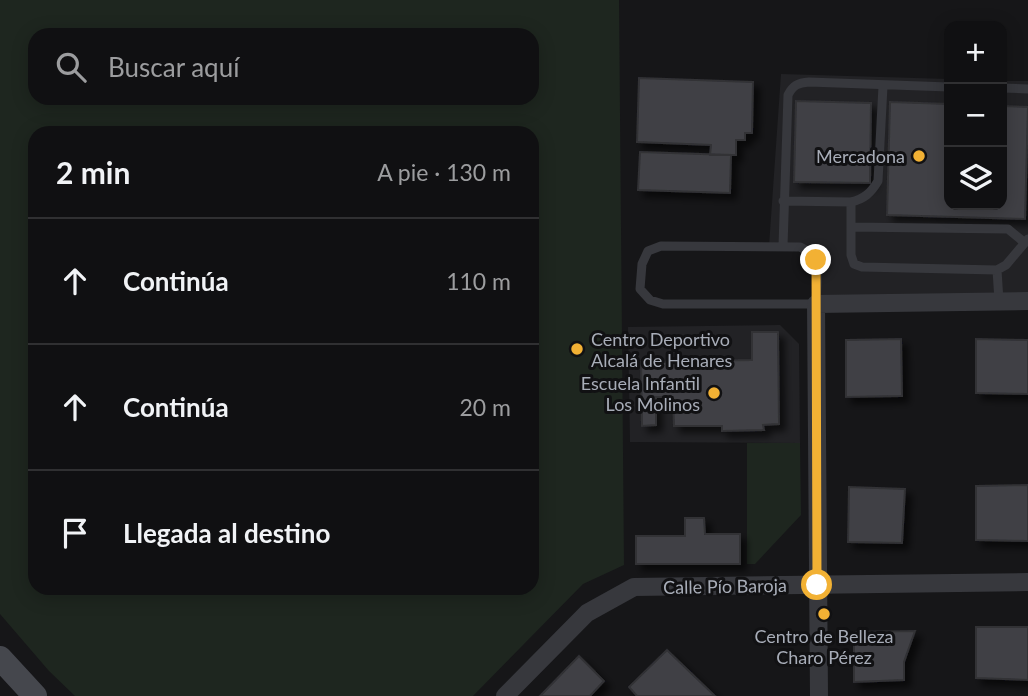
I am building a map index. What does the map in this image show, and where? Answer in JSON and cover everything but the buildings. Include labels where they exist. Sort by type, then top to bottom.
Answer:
[{"type":"street","points":[[819,696],[816,304],[1028,301]]},
{"type":"street","name":"Calle Pío Baroja","points":[[505,696],[587,613],[634,587],[1028,582]]},
{"type":"street","points":[[0,658],[35,696]]},
{"type":"lane","points":[[783,246],[788,94],[792,87],[809,82],[944,87]]},
{"type":"lane","points":[[783,201],[851,202],[861,200],[872,191],[878,181],[883,86]]},
{"type":"lane","points":[[1007,88],[1028,89]]},
{"type":"lane","points":[[851,202],[851,227],[851,256],[854,264],[862,267],[997,270],[1006,265],[1027,241],[1008,229],[851,227]]},
{"type":"lane","points":[[661,246],[800,247],[810,251],[816,260],[816,304],[663,304],[650,300],[640,289],[642,264],[648,251],[661,246]]},
{"type":"lane","points":[[997,270],[999,301]]},
{"type":"shaded area","name":"Centro Deportivo Alcalá de Henares","points":[[0,0],[619,0],[624,565],[583,584],[473,696],[75,696],[49,671],[0,614]]},
{"type":"shaded area","points":[[781,74],[944,79],[944,210],[1007,210],[1007,81],[1028,81],[1028,301],[816,304],[816,260],[810,251],[769,246]]},
{"type":"shaded area","name":"Escuela Infantil Los Molinos","points":[[780,325],[799,344],[800,443],[630,442],[628,327]]},
{"type":"shaded area","points":[[747,443],[800,443],[801,515],[755,564],[747,564]]},
{"type":"place","name":"Mercadona","points":[[919,156]]},
{"type":"place","name":"Centro Deportivo Alcalá de Henares","points":[[577,349]]},
{"type":"place","name":"Escuela Infantil Los Molinos","points":[[714,393]]},
{"type":"place","name":"Centro de Belleza Charo Pérez","points":[[824,614]]},
{"type":"route","points":[[816,260],[817,585]]}]
